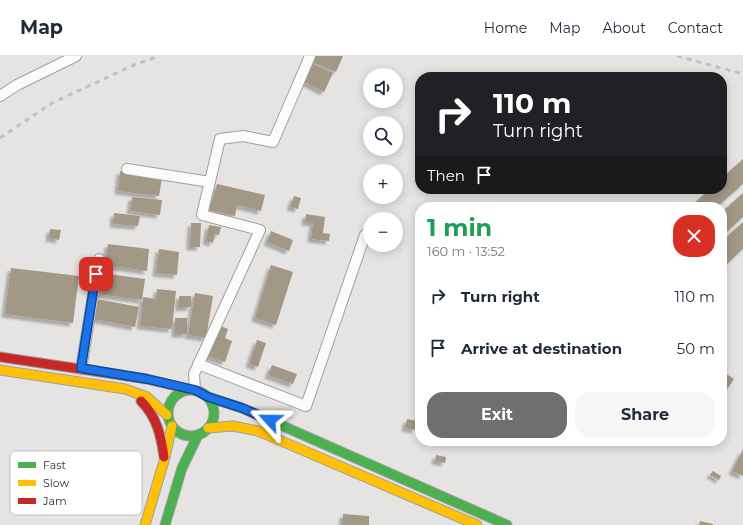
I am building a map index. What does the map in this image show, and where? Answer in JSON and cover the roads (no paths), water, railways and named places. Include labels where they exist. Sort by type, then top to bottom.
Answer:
[{"type":"main road","points":[[0,356],[154,380],[192,390],[242,408],[507,525]]},
{"type":"main road","points":[[0,370],[126,389],[147,396],[167,415],[172,426],[180,434],[186,436],[198,435]]},
{"type":"main road","points":[[126,389],[142,402],[153,415],[160,433],[164,461]]},
{"type":"main road","points":[[167,415],[168,408],[175,395],[192,390]]},
{"type":"main road","points":[[165,525],[182,468],[198,435],[208,428],[214,416],[212,402],[208,397]]},
{"type":"main road","points":[[145,525],[164,461],[172,426]]},
{"type":"main road","points":[[208,428],[234,426],[258,431],[477,525]]},
{"type":"main road","points":[[215,438],[236,431],[258,431]]},
{"type":"main road","points":[[182,468],[192,454],[205,443]]},
{"type":"street","points":[[0,96],[17,85],[76,56]]},
{"type":"street","points":[[192,390],[194,374],[198,364],[260,230],[202,215],[220,139],[244,136],[274,142],[310,56]]},
{"type":"street","points":[[127,169],[210,182]]},
{"type":"street","points":[[198,364],[306,406],[363,242]]},
{"type":"street","points":[[81,368],[99,259]]},
{"type":"railway","points":[[0,138],[52,103],[134,65],[159,56]]},
{"type":"railway","points":[[677,56],[743,74]]}]
